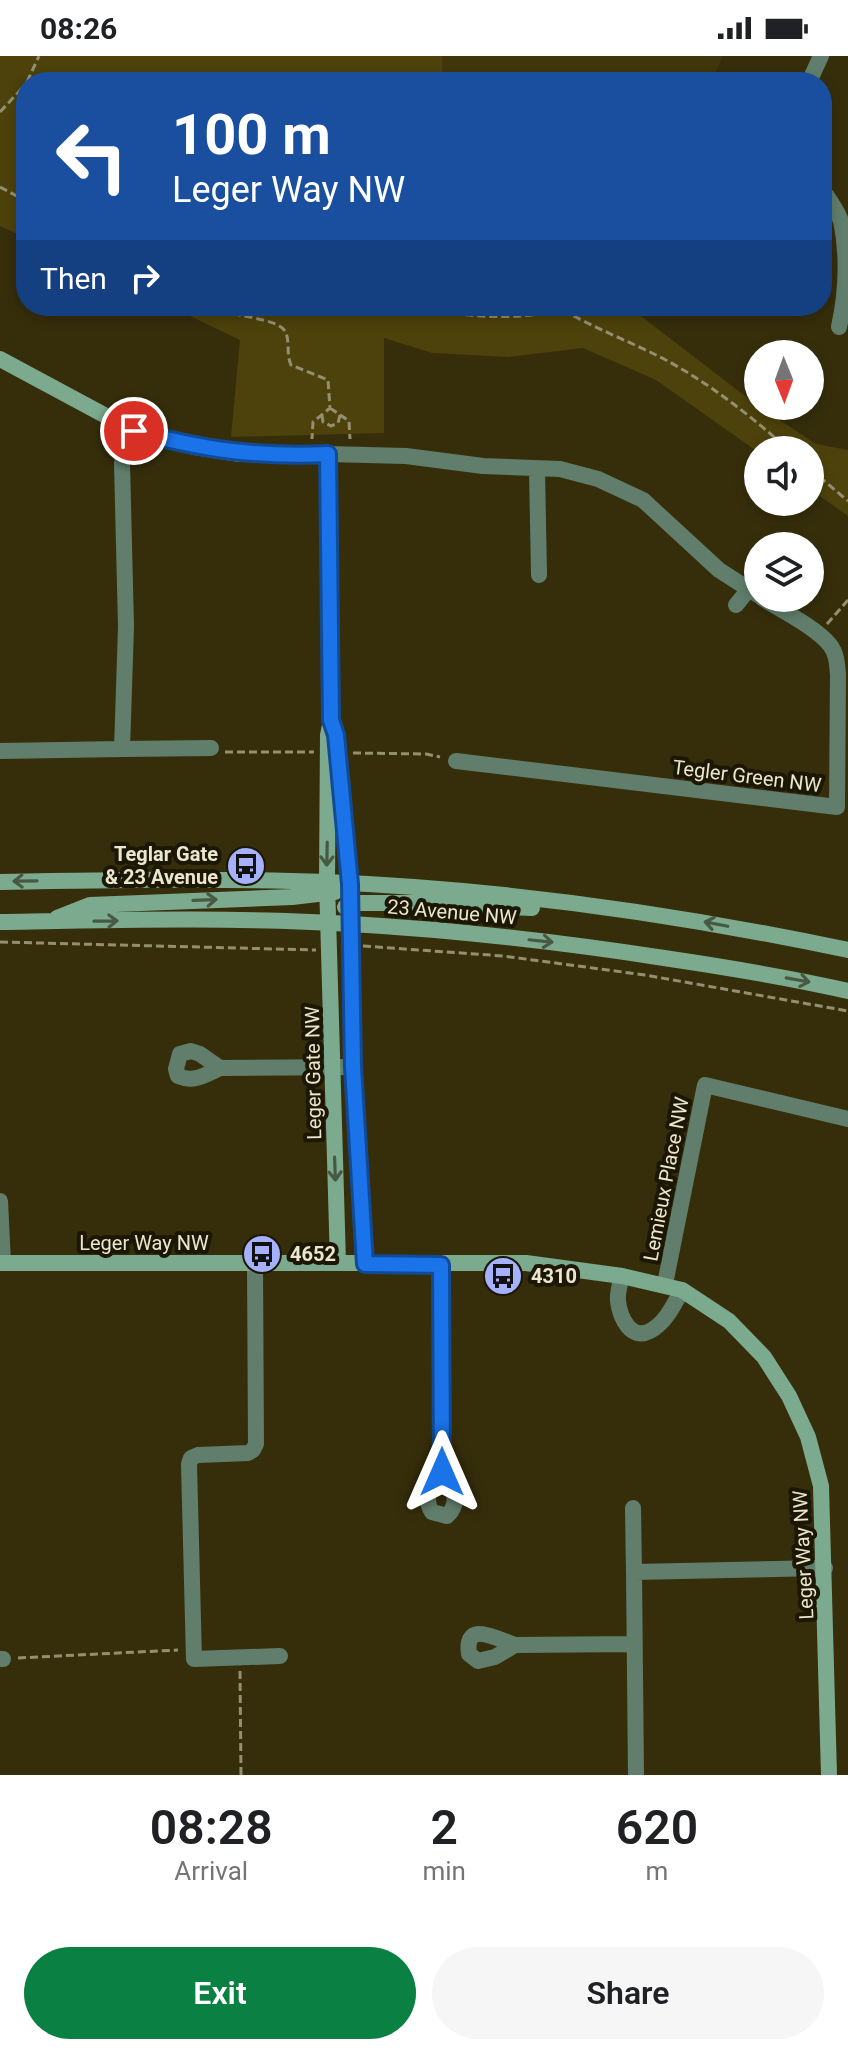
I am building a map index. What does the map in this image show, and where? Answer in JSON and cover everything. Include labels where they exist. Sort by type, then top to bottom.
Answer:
[{"type":"street","points":[[832,205],[841,220],[844,239],[847,294],[839,327]]},
{"type":"street","points":[[0,359],[134,431],[195,447],[240,454],[320,454],[331,720]]},
{"type":"street","points":[[122,749],[126,627],[122,463],[134,431]]},
{"type":"street","name":"Tegler Green NW","points":[[320,454],[406,456],[440,462],[560,469],[598,479],[643,500],[719,570],[744,586]]},
{"type":"street","points":[[537,469],[539,575]]},
{"type":"street","points":[[736,605],[744,601]]},
{"type":"street","name":"Tegler Green NW","points":[[456,761],[837,807],[836,655],[829,643],[783,612]]},
{"type":"street","name":"Leger Gate NW","points":[[331,720],[336,735],[350,884],[353,1067],[365,1264]]},
{"type":"street","name":"Leger Gate NW","points":[[331,720],[328,735],[327,888],[338,1263]]},
{"type":"street","points":[[0,751],[211,748]]},
{"type":"street","name":"23 Avenue NW","points":[[0,882],[189,879],[327,888],[350,884],[470,892],[703,922],[848,950]]},
{"type":"street","points":[[46,922],[90,905],[327,888]]},
{"type":"street","points":[[330,923],[339,911],[351,903],[425,903],[515,909],[599,907]]},
{"type":"street","name":"23 Avenue NW","points":[[0,922],[188,920],[351,924],[582,945],[848,991]]},
{"type":"street","points":[[220,1068],[353,1067]]},
{"type":"street","name":"Lemieux Place NW","points":[[665,1284],[705,1085],[848,1119]]},
{"type":"street","points":[[0,1201],[2,1263]]},
{"type":"street","name":"Leger Way NW","points":[[2,1263],[526,1263],[622,1276],[682,1290],[729,1321],[764,1357],[789,1396],[808,1437],[821,1486],[829,1775]]},
{"type":"street","points":[[255,1264],[256,1444],[248,1453],[198,1455],[191,1458],[189,1464],[194,1659],[280,1656]]},
{"type":"street","points":[[441,1265],[442,1472]]},
{"type":"street","points":[[622,1276],[618,1298],[626,1325],[634,1333],[653,1330],[666,1317],[682,1290]]},
{"type":"street","points":[[633,1508],[636,1775]]},
{"type":"street","points":[[634,1572],[825,1568]]},
{"type":"street","points":[[515,1645],[633,1644]]},
{"type":"path","points":[[0,112],[16,94]]},
{"type":"path","points":[[239,316],[274,322],[284,329],[291,365],[328,380],[330,408]]},
{"type":"path","points":[[468,316],[513,316]]},
{"type":"path","points":[[575,316],[679,369],[718,393],[772,436]]},
{"type":"path","points":[[320,454],[312,424],[330,408]]},
{"type":"path","points":[[330,408],[349,421],[350,454]]},
{"type":"path","points":[[322,414],[323,422],[331,426],[338,423],[340,415]]},
{"type":"path","points":[[824,481],[848,501]]},
{"type":"path","points":[[817,634],[848,600]]},
{"type":"path","points":[[211,748],[231,754],[321,753]]},
{"type":"path","points":[[353,753],[426,754],[456,761]]},
{"type":"path","points":[[0,942],[330,949]]},
{"type":"path","points":[[352,947],[370,945],[519,958],[645,975],[848,1011]]},
{"type":"path","points":[[1,1659],[194,1649]]},
{"type":"path","points":[[239,1658],[241,1775]]},
{"type":"shaded area","points":[[0,56],[442,56],[442,72],[16,72],[16,233],[0,226]]},
{"type":"shaded area","points":[[442,56],[723,56],[716,72],[442,72]]},
{"type":"shaded area","points":[[190,316],[641,316],[744,395],[744,420],[779,420],[804,436],[744,436],[744,442],[656,380],[583,348],[508,357],[432,353],[384,338],[384,433],[231,437],[240,340]]},
{"type":"shaded area","points":[[824,446],[848,450],[848,516],[824,499]]},
{"type":"place","name":"Teglar Gate & 23 Avenue","points":[[246,866]]},
{"type":"place","name":"4652","points":[[262,1254]]},
{"type":"place","name":"4310","points":[[503,1276]]},
{"type":"route","points":[[134,431],[195,447],[240,454],[328,454],[331,720],[336,735],[350,884],[353,1067],[365,1264],[441,1265],[442,1472]]}]
